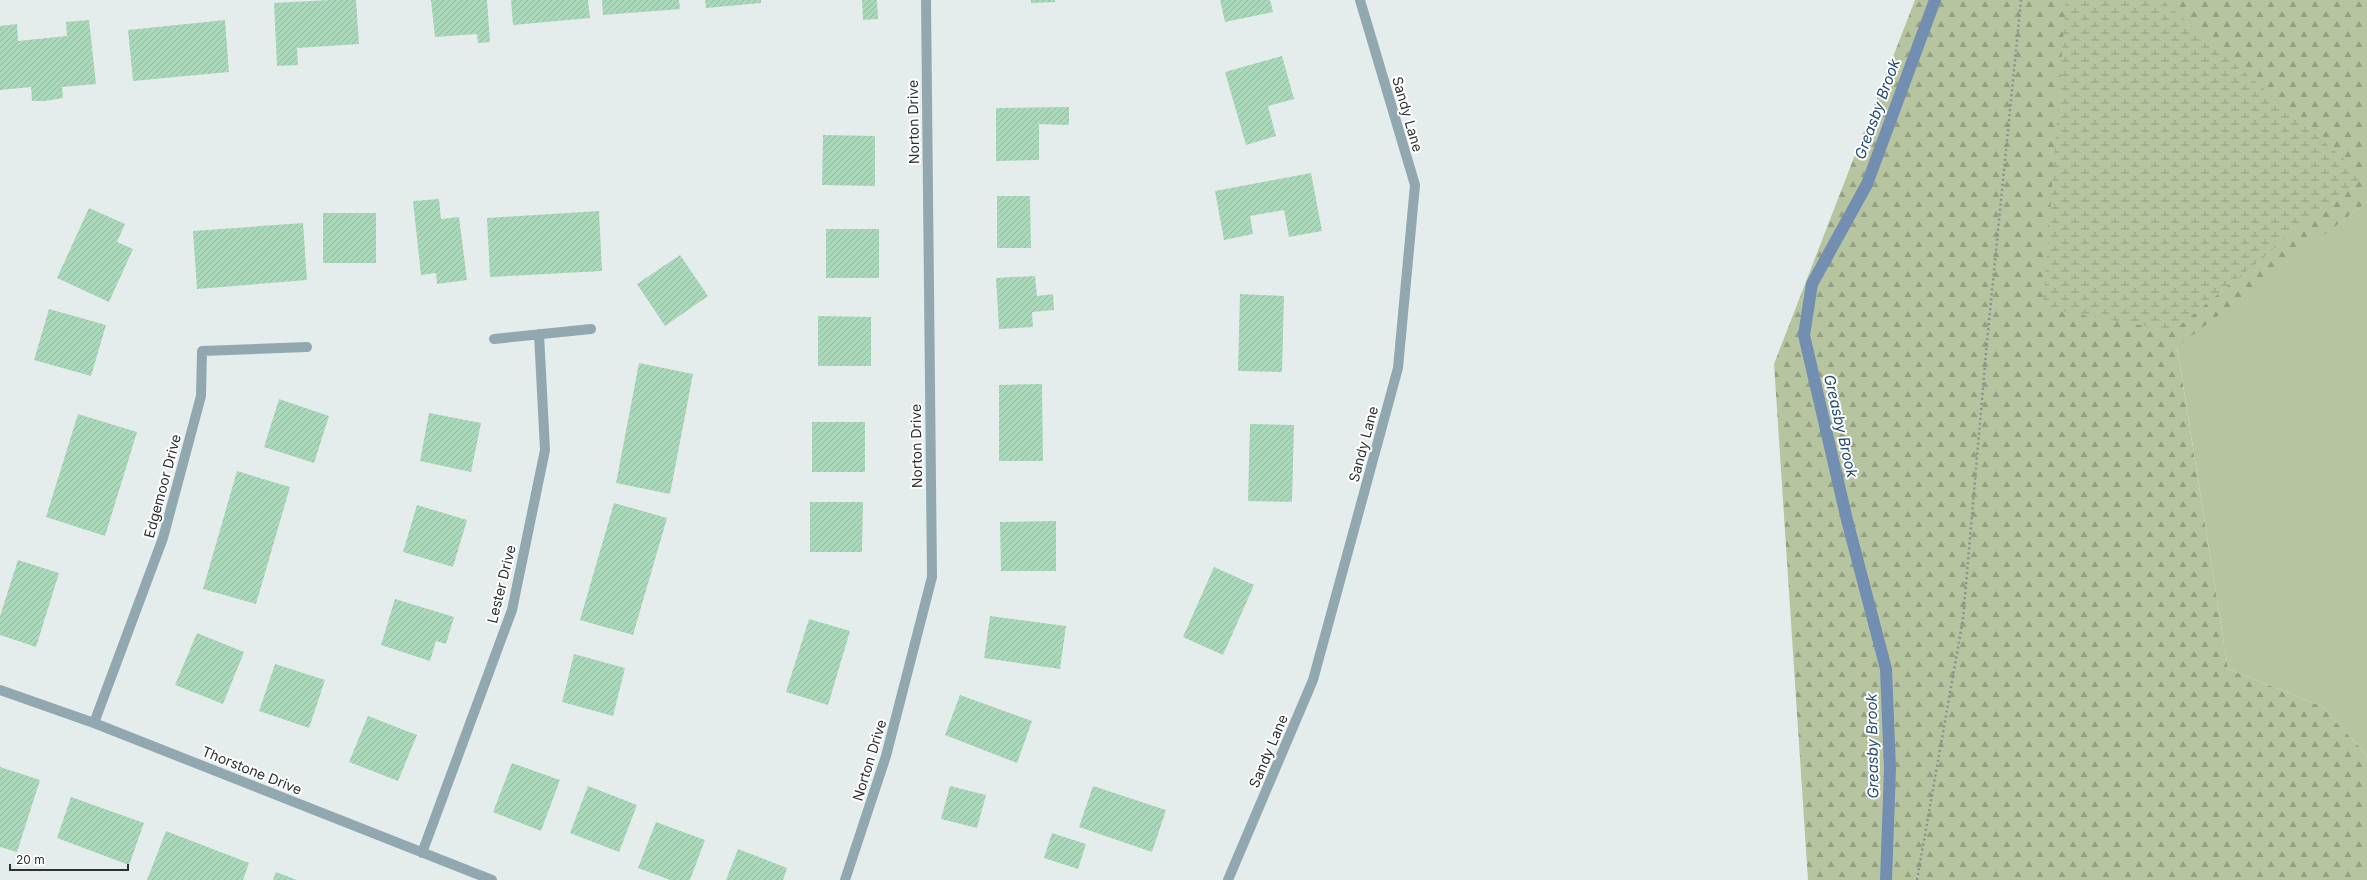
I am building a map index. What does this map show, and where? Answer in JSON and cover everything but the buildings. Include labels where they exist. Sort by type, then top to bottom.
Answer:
[{"type":"street","name":"Norton Drive","points":[[845,880],[886,756],[932,576],[926,0]]},
{"type":"street","name":"Sandy Lane","points":[[1228,880],[1314,680],[1398,368],[1415,185],[1360,0]]},
{"type":"street","points":[[494,339],[591,329]]},
{"type":"street","name":"Lester Drive","points":[[422,853],[512,610],[545,450],[539,334]]},
{"type":"street","name":"Edgemoor Drive","points":[[94,722],[163,538],[201,396],[202,350],[307,347]]},
{"type":"street","name":"Thorstone Drive","points":[[0,690],[94,722],[492,880]]},
{"type":"path","points":[[1917,880],[1963,619],[1987,341],[2021,0]]},
{"type":"green space","points":[[1915,0],[2367,0],[2367,202],[2177,347],[2228,669],[2321,706],[2365,753],[2367,758],[2367,880],[1808,880],[1774,364]]},
{"type":"green space","points":[[2066,0],[2162,0],[2363,176],[2173,331],[2043,308]]},
{"type":"green space","points":[[2367,202],[2367,758],[2365,753],[2321,706],[2228,669],[2177,346]]},
{"type":"waterway","name":"Greasby Brook","points":[[1886,880],[1890,769],[1886,669],[1847,520],[1804,335],[1812,284],[1867,184],[1935,0]]}]
